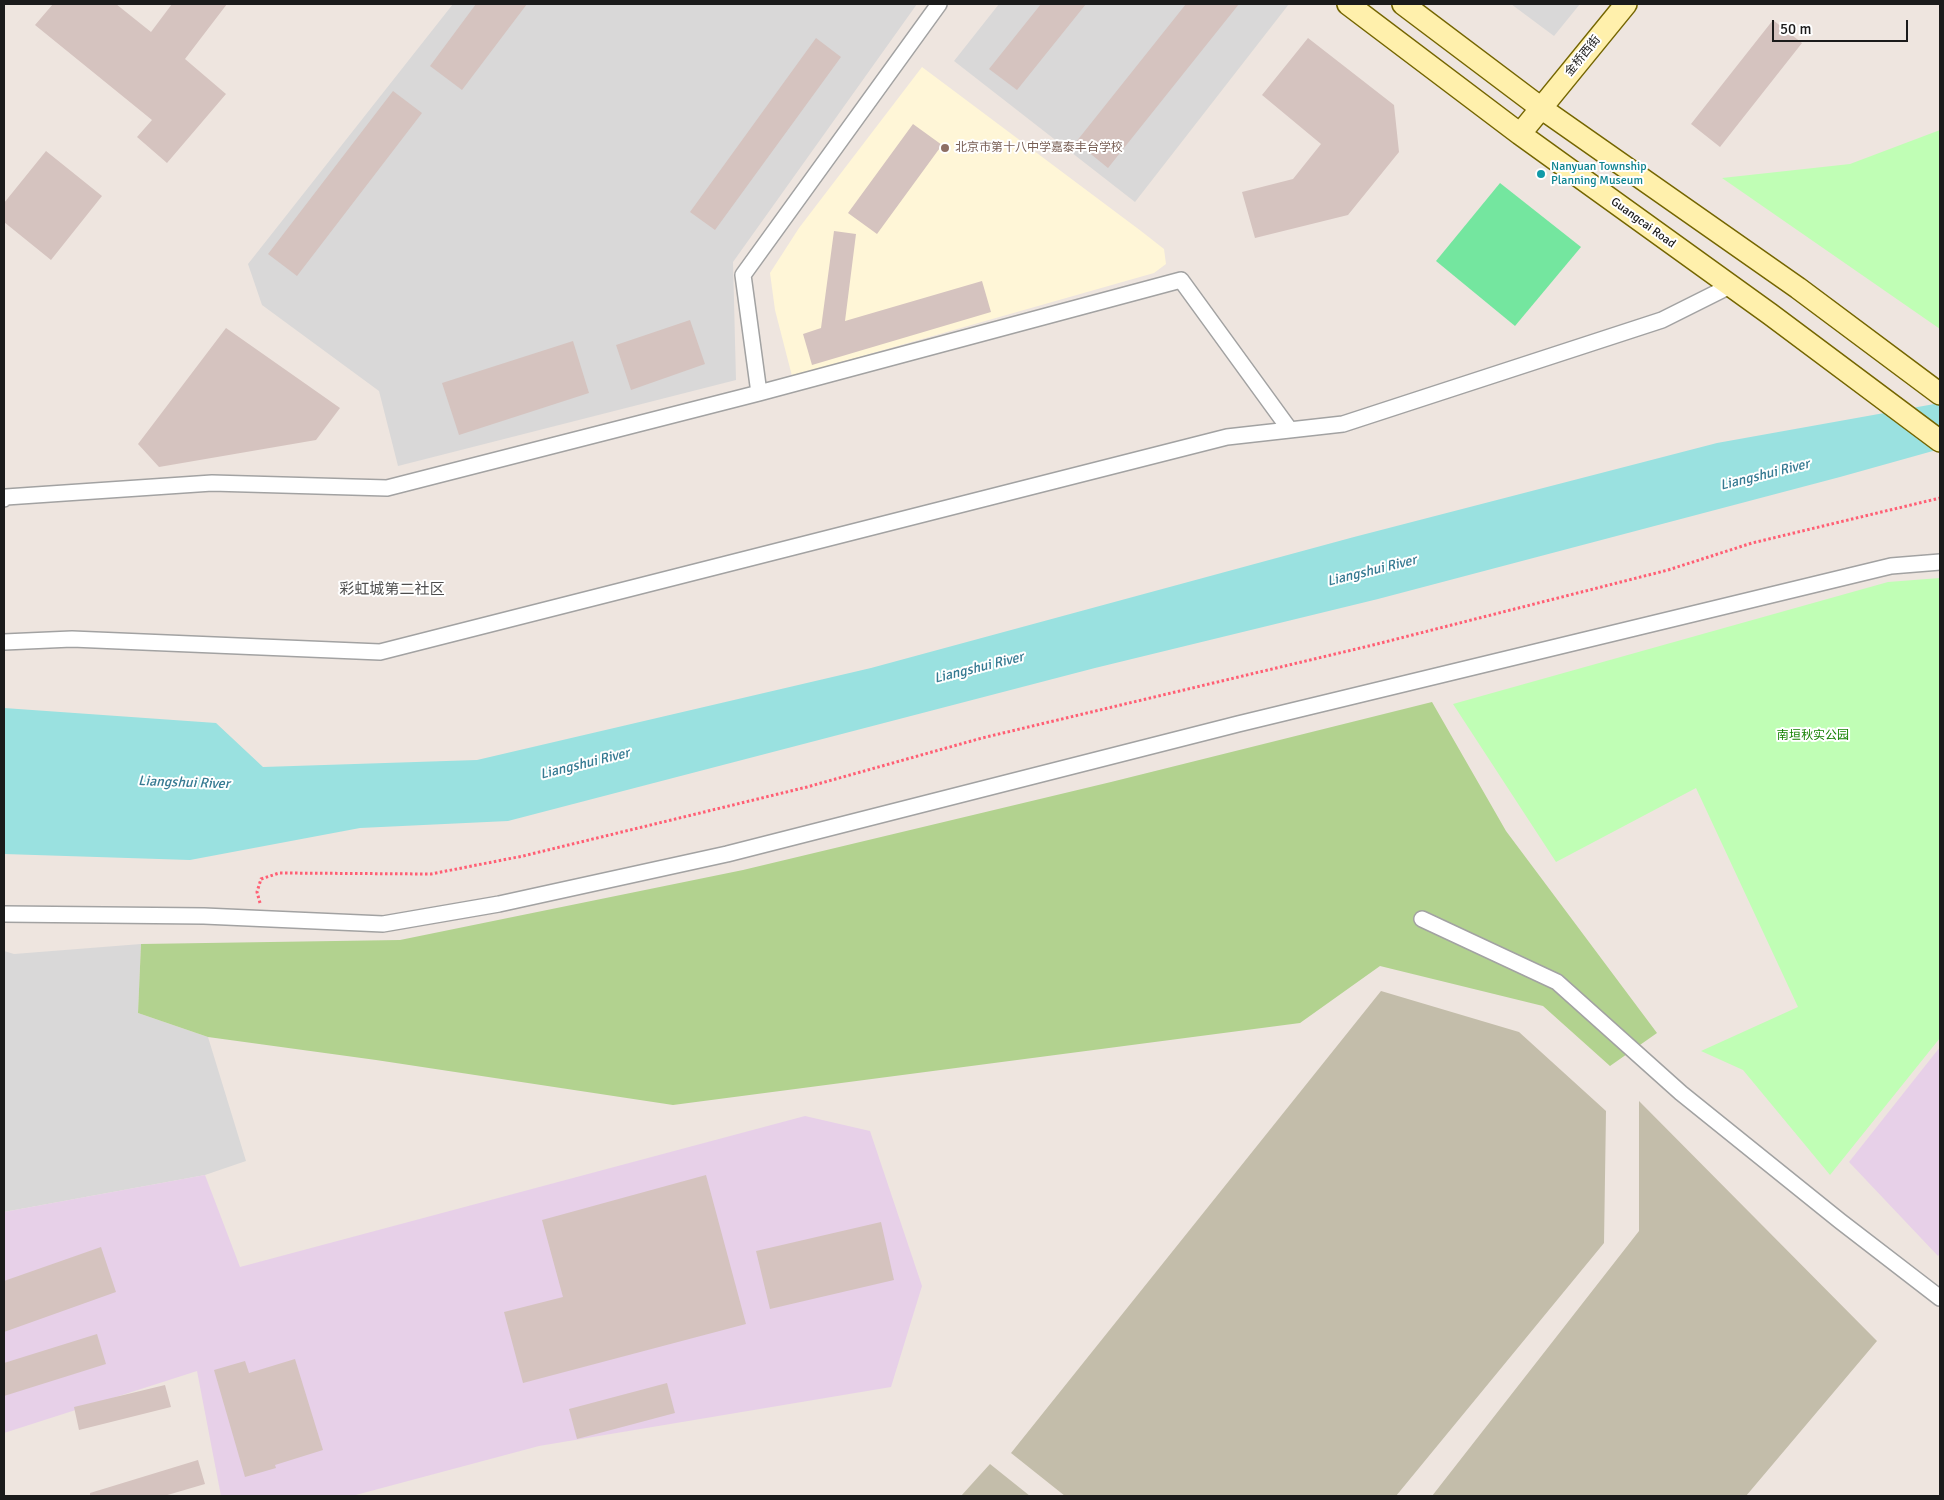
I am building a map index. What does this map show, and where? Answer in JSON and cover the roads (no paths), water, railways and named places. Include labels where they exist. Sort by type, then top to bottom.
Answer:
[{"type":"main road","name":"Guangcai Road","points":[[1348,4],[1520,134],[1770,314],[1940,441]]},
{"type":"main road","points":[[1403,4],[1541,108],[1798,288],[1940,394]]},
{"type":"main road","name":"金桥西街","points":[[1520,134],[1626,4]]},
{"type":"street","points":[[759,393],[743,275],[938,4]]},
{"type":"street","points":[[4,498],[212,483],[387,488],[759,393],[1181,280],[1290,430]]},
{"type":"street","points":[[4,642],[72,640],[380,652],[1227,437],[1343,424],[1662,320],[1730,286]]},
{"type":"street","points":[[4,914],[204,916],[383,924],[499,904],[727,854],[1228,726],[1891,566],[1940,562]]},
{"type":"street","points":[[1422,919],[1557,982],[1680,1093],[1940,1298]]},
{"type":"water","name":"Liangshui River","points":[[1940,403],[1940,449],[1378,599],[1095,668],[508,821],[360,828],[190,860],[4,854],[4,708],[216,723],[263,767],[477,760],[871,668],[1354,537],[1717,443]]},
{"type":"place","name":"北京市第十八中学嘉泰丰台学校","points":[[945,148]]},
{"type":"place","name":"Nanyuan Township Planning Museum","points":[[1541,174]]},
{"type":"district","name":"彩虹城第二社区","points":[[392,590]]},
{"type":"park label","name":"南垣秋实公园","points":[[1813,736]]}]
